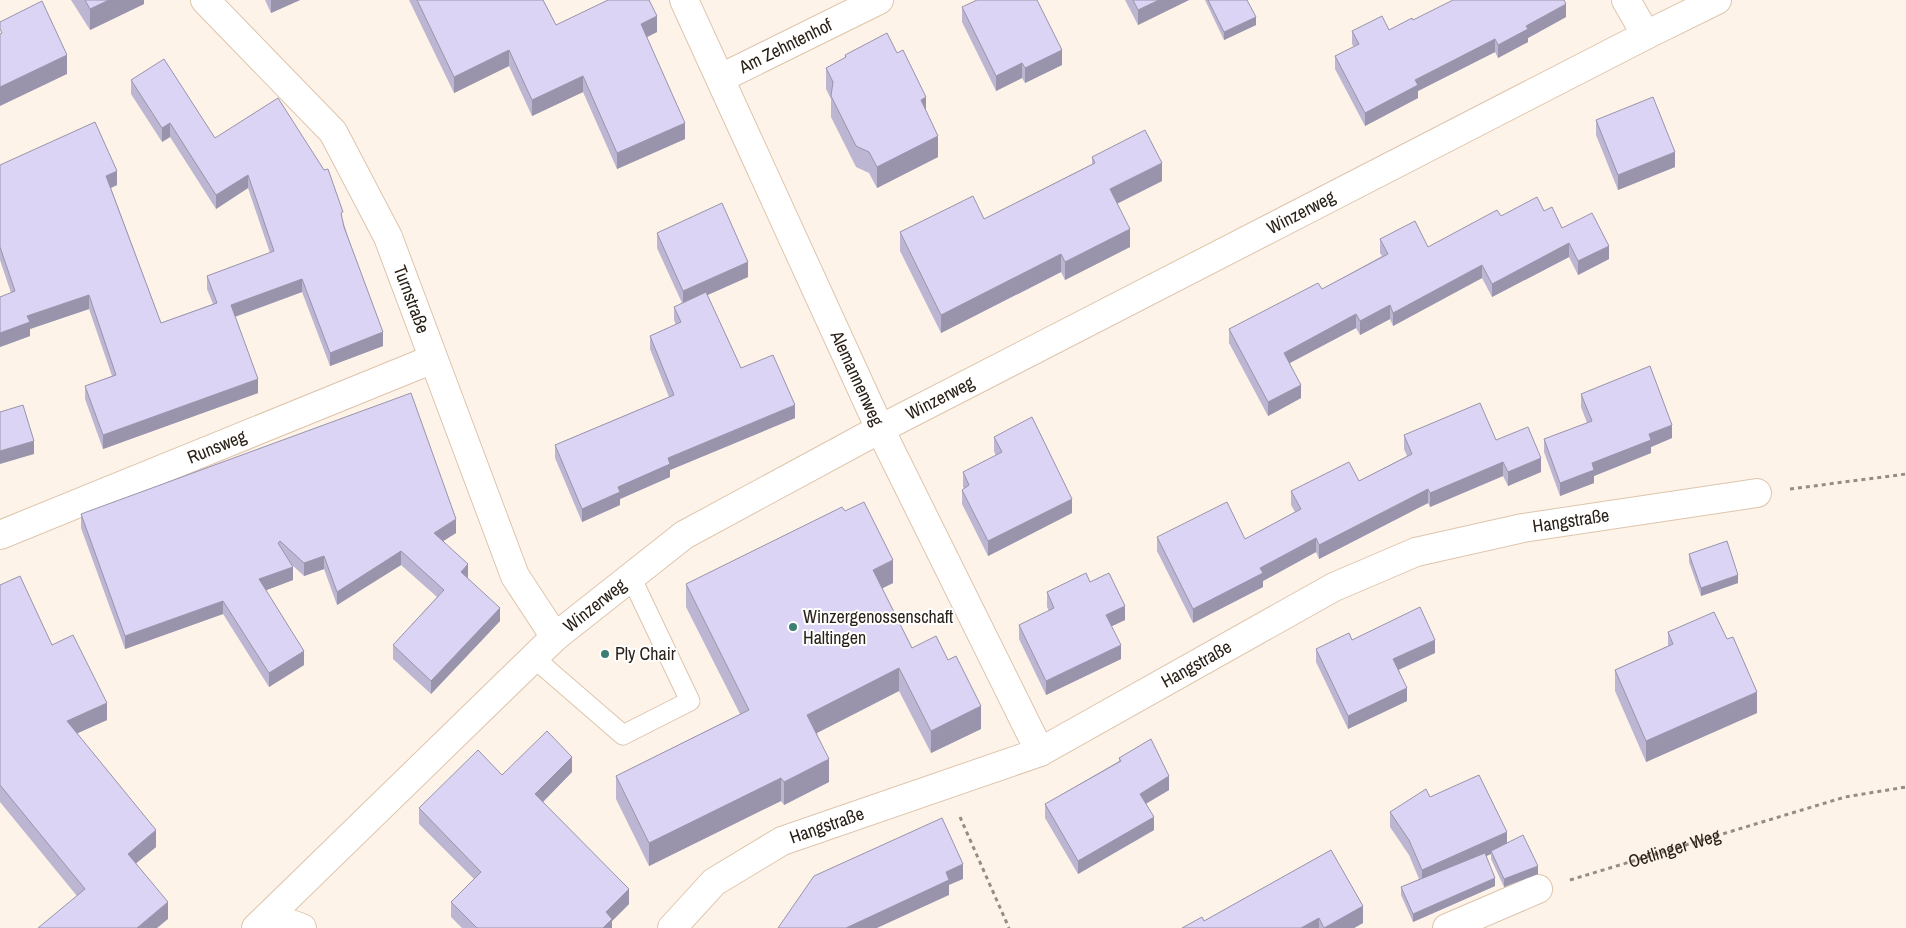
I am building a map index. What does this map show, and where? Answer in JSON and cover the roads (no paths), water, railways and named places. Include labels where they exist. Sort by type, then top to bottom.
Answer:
[{"type":"street","name":"Turnstraße","points":[[205,0],[333,132],[388,237],[515,576],[555,637]]},
{"type":"street","name":"Alemannenweg","points":[[684,0],[880,428],[1040,752]]},
{"type":"street","name":"Am Zehntenhof","points":[[720,78],[878,0]]},
{"type":"street","points":[[1626,0],[1646,35]]},
{"type":"street","name":"Winzerweg","points":[[262,922],[555,637],[684,535],[880,428],[1717,0]]},
{"type":"street","name":"Runsweg","points":[[0,535],[433,359]]},
{"type":"street","name":"Hangstraße","points":[[672,928],[714,882],[782,841],[1040,752],[1334,587],[1416,552],[1523,528],[1757,493]]},
{"type":"street","points":[[1447,928],[1538,890]]},
{"type":"street","points":[[262,922],[302,928]]},
{"type":"lane","points":[[534,658],[623,735],[690,701],[631,577]]},
{"type":"place","name":"Winzergenossenschaft Haltingen","points":[[793,627]]},
{"type":"place","name":"Ply Chair","points":[[605,654]]}]
